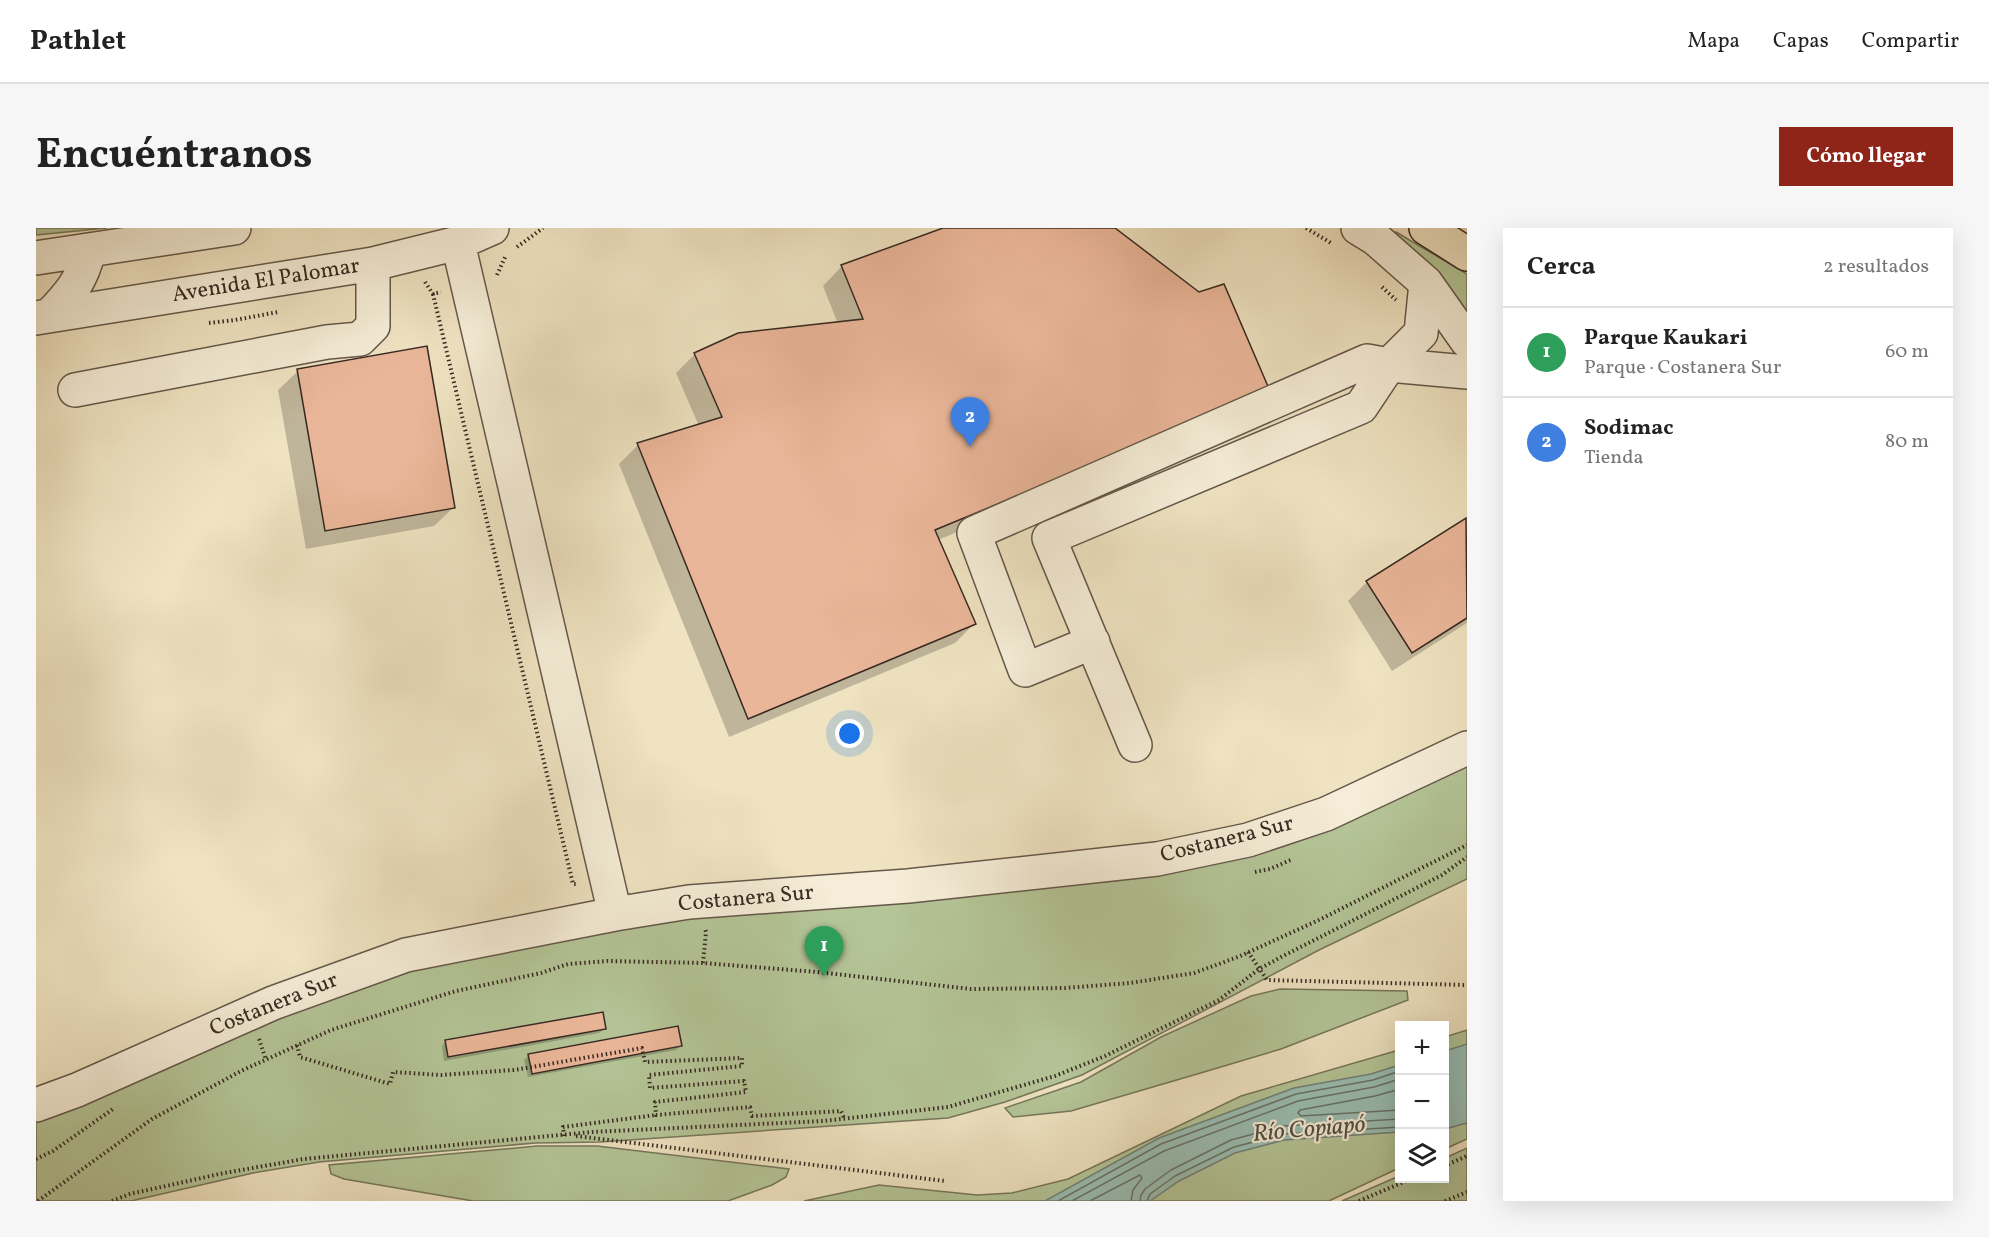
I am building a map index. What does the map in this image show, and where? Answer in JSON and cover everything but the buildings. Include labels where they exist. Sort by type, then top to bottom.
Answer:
[{"type":"highway","points":[[1426,228],[1467,254]]},
{"type":"street","points":[[36,258],[107,242],[234,228]]},
{"type":"street","name":"Avenida El Palomar","points":[[42,317],[373,264],[458,243],[492,228]]},
{"type":"street","points":[[1346,236],[1377,239],[1426,282],[1467,340]]},
{"type":"street","points":[[42,317],[76,286],[82,274],[107,242]]},
{"type":"street","points":[[458,243],[615,914]]},
{"type":"street","points":[[75,390],[327,342],[360,339],[373,326],[373,264]]},
{"type":"street","points":[[1135,745],[1050,538],[1361,407],[1389,365],[1421,333],[1426,282]]},
{"type":"street","points":[[1093,642],[1025,670],[974,533],[1367,361],[1467,372]]},
{"type":"street","name":"Costanera Sur","points":[[36,1105],[77,1090],[273,1003],[406,955],[615,914],[689,902],[908,886],[1157,859],[1248,840],[1326,813],[1467,748]]},
{"type":"path","points":[[1306,228],[1346,236]]},
{"type":"path","points":[[1381,286],[1422,325]]},
{"type":"path","points":[[433,294],[573,884],[607,882]]},
{"type":"path","points":[[38,1201],[152,1119],[266,1060],[331,1030],[456,991],[541,973],[568,964],[608,961],[702,963],[817,972],[971,989],[1065,988],[1130,983],[1194,973],[1248,952],[1321,919],[1467,845]]},
{"type":"path","points":[[1248,873],[1270,869],[1302,855]]},
{"type":"path","points":[[112,1201],[130,1194],[224,1173],[304,1159],[566,1135],[844,1118],[948,1107],[1056,1076],[1105,1056],[1219,1000],[1259,969],[1442,875],[1467,857]]},
{"type":"path","points":[[695,933],[706,932]]},
{"type":"path","points":[[1248,952],[1267,980],[1467,985]]},
{"type":"path","points":[[257,1033],[266,1060]]},
{"type":"path","points":[[297,1045],[300,1057],[390,1084],[393,1072],[441,1075],[514,1070],[642,1048],[645,1062],[742,1058],[742,1065],[649,1075],[650,1088],[744,1081],[746,1092],[655,1102],[656,1115]]},
{"type":"path","points":[[566,1135],[563,1127],[656,1115],[750,1107],[752,1116],[841,1111],[844,1118]]},
{"type":"path","points":[[36,1159],[114,1108]]},
{"type":"path","points":[[566,1135],[945,1182]]},
{"type":"path","points":[[1449,1164],[1467,1156]]},
{"type":"path","points":[[1359,1201],[1403,1183]]},
{"type":"path","points":[[1445,1201],[1467,1192]]},
{"type":"green space","points":[[36,228],[107,228],[36,235]]},
{"type":"green space","points":[[1396,232],[1467,274],[1467,329],[1390,233]]},
{"type":"green space","points":[[1467,764],[1467,879],[1319,950],[1082,1075],[1005,1102],[948,1118],[600,1142],[535,1143],[319,1162],[253,1173],[131,1201],[36,1201],[36,1116],[407,963],[536,930],[1123,880],[1273,846]]},
{"type":"green space","points":[[1280,989],[1407,991],[1408,1000],[1281,1049],[1071,1111],[1013,1117],[1005,1108],[1081,1082],[1161,1037],[1251,996]]},
{"type":"green space","points":[[1467,1030],[1467,1139],[1449,1147],[1449,1075],[1449,1036]]},
{"type":"green space","points":[[1395,1051],[1395,1170],[1329,1201],[804,1201],[879,1185],[977,1195],[1012,1193],[1068,1179],[1241,1096]]},
{"type":"green space","points":[[537,1146],[597,1146],[789,1169],[786,1177],[772,1185],[728,1201],[473,1201],[344,1179],[331,1174],[329,1165]]},
{"type":"green space","points":[[1467,1148],[1467,1201],[1342,1201],[1395,1178],[1395,1183],[1449,1183],[1449,1156]]},
{"type":"water","points":[[1467,1044],[1467,1123],[1449,1128],[1449,1075],[1449,1050]]},
{"type":"water","name":"Río Copiapó","points":[[1395,1066],[1395,1132],[1284,1140],[1235,1153],[1179,1181],[1150,1201],[1045,1201],[1159,1138],[1294,1088],[1371,1074]]},
{"type":"place","name":"Sodimac","points":[[970,447]]},
{"type":"place","name":"Parque Kaukari","points":[[824,976]]}]
